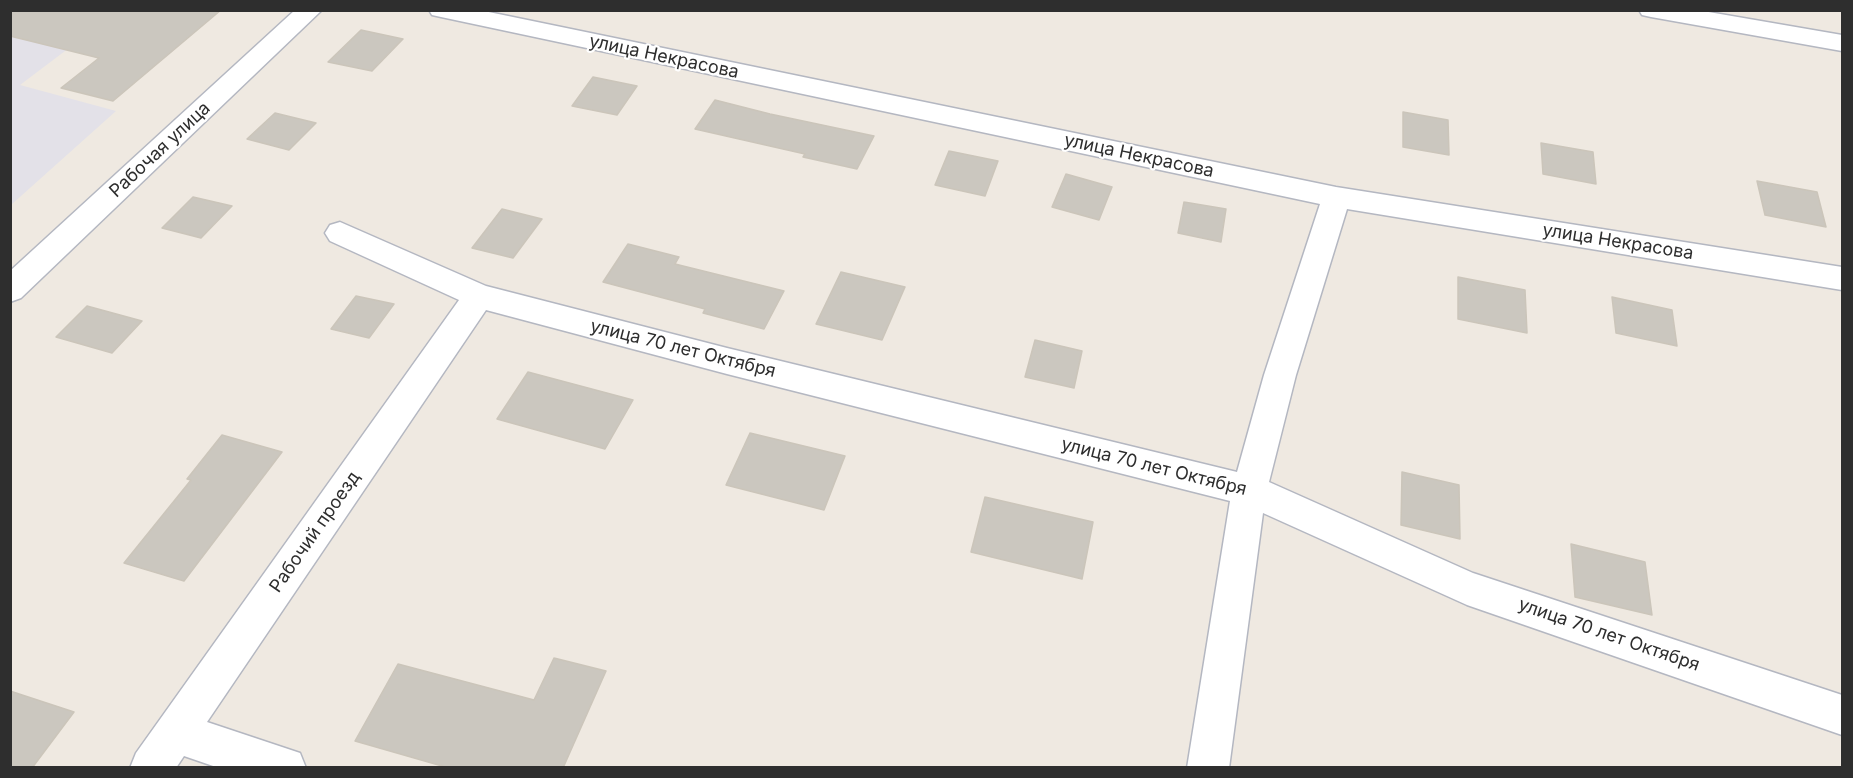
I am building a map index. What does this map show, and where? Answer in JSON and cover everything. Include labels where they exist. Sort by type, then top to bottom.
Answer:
[{"type":"street","name":"Рабочая улица","points":[[10,290],[310,10]]},
{"type":"street","name":"улица Некрасова","points":[[441,10],[1336,197],[1842,278]]},
{"type":"street","points":[[1651,10],[1842,43]]},
{"type":"street","points":[[1208,768],[1249,490],[1280,375],[1336,197]]},
{"type":"street","name":"улица 70 лет Октября","points":[[340,234],[478,296],[727,361],[1249,490],[1467,588],[1842,715]]},
{"type":"street","name":"Рабочий проезд","points":[[151,768],[478,296]]},
{"type":"street","points":[[176,733],[285,768]]},
{"type":"shaded area","points":[[11,11],[118,11],[20,85],[116,111],[11,205]]},
{"type":"building","points":[[10,10],[221,10],[113,101],[61,88],[99,58],[10,36]]},
{"type":"building","points":[[361,30],[403,39],[372,71],[328,62]]},
{"type":"building","points":[[593,77],[637,86],[617,115],[572,106]]},
{"type":"building","points":[[715,100],[874,136],[857,169],[803,157],[805,154],[695,129]]},
{"type":"building","points":[[1403,112],[1448,120],[1449,155],[1403,147]]},
{"type":"building","points":[[275,113],[316,123],[289,150],[247,139]]},
{"type":"building","points":[[1541,143],[1593,152],[1596,184],[1543,174]]},
{"type":"building","points":[[949,151],[998,161],[985,196],[935,185]]},
{"type":"building","points":[[1066,174],[1112,187],[1099,220],[1052,207]]},
{"type":"building","points":[[1757,181],[1817,192],[1826,227],[1765,215]]},
{"type":"building","points":[[193,197],[232,206],[201,238],[162,228]]},
{"type":"building","points":[[1184,202],[1226,209],[1221,242],[1178,233]]},
{"type":"building","points":[[502,209],[542,219],[513,258],[472,248]]},
{"type":"building","points":[[628,244],[679,257],[675,264],[784,291],[764,329],[703,313],[705,309],[603,282]]},
{"type":"building","points":[[841,272],[905,287],[882,340],[816,324]]},
{"type":"building","points":[[1458,277],[1525,290],[1527,333],[1458,319]]},
{"type":"building","points":[[356,296],[394,304],[369,338],[331,329]]},
{"type":"building","points":[[1612,297],[1672,310],[1677,346],[1616,333]]},
{"type":"building","points":[[87,306],[142,321],[112,353],[56,337]]},
{"type":"building","points":[[1035,340],[1082,351],[1074,388],[1025,377]]},
{"type":"building","points":[[528,372],[633,400],[605,449],[497,419]]},
{"type":"building","points":[[750,433],[845,456],[824,510],[726,485]]},
{"type":"building","points":[[222,435],[282,452],[184,581],[124,563],[191,480],[187,479]]},
{"type":"building","points":[[1402,472],[1459,485],[1460,539],[1401,525]]},
{"type":"building","points":[[985,497],[1093,522],[1082,579],[971,552]]},
{"type":"building","points":[[1571,544],[1645,562],[1652,615],[1575,597]]},
{"type":"building","points":[[554,658],[606,671],[563,768],[449,768],[355,741],[398,664],[534,700]]},
{"type":"building","points":[[10,691],[74,712],[32,768],[10,768]]}]
